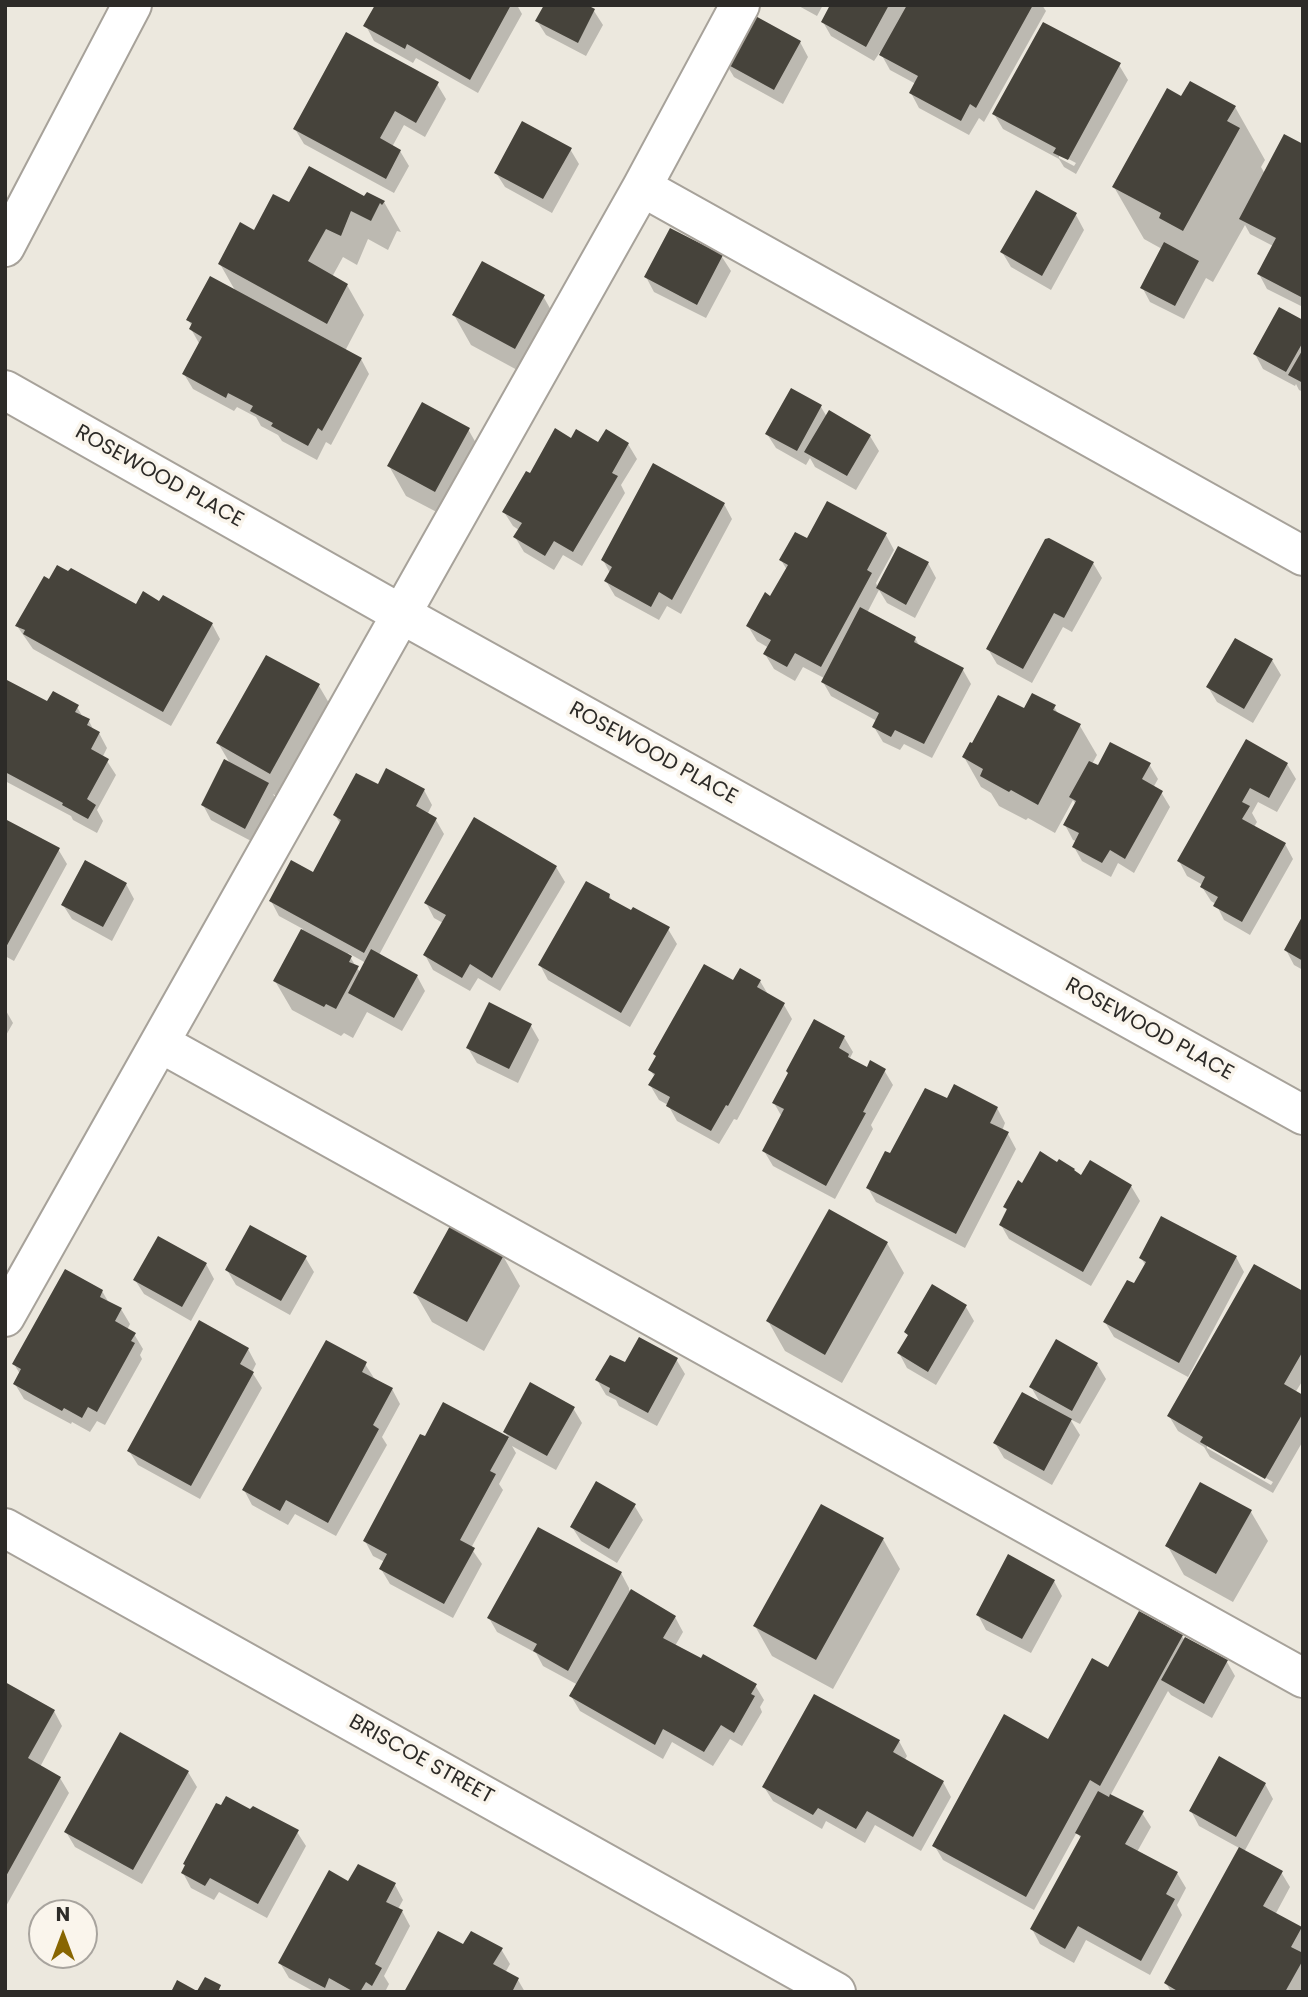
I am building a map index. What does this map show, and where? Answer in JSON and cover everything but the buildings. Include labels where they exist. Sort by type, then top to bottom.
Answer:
[{"type":"street","points":[[5,247],[132,5]]},
{"type":"street","points":[[5,1317],[642,187],[740,5]]},
{"type":"street","points":[[642,187],[1303,556]]},
{"type":"street","name":"ROSEWOOD PLACE","points":[[5,390],[401,614],[1303,1115]]},
{"type":"street","points":[[160,1043],[1303,1678]]},
{"type":"street","name":"BRISCOE STREET","points":[[5,1528],[836,1992]]}]
